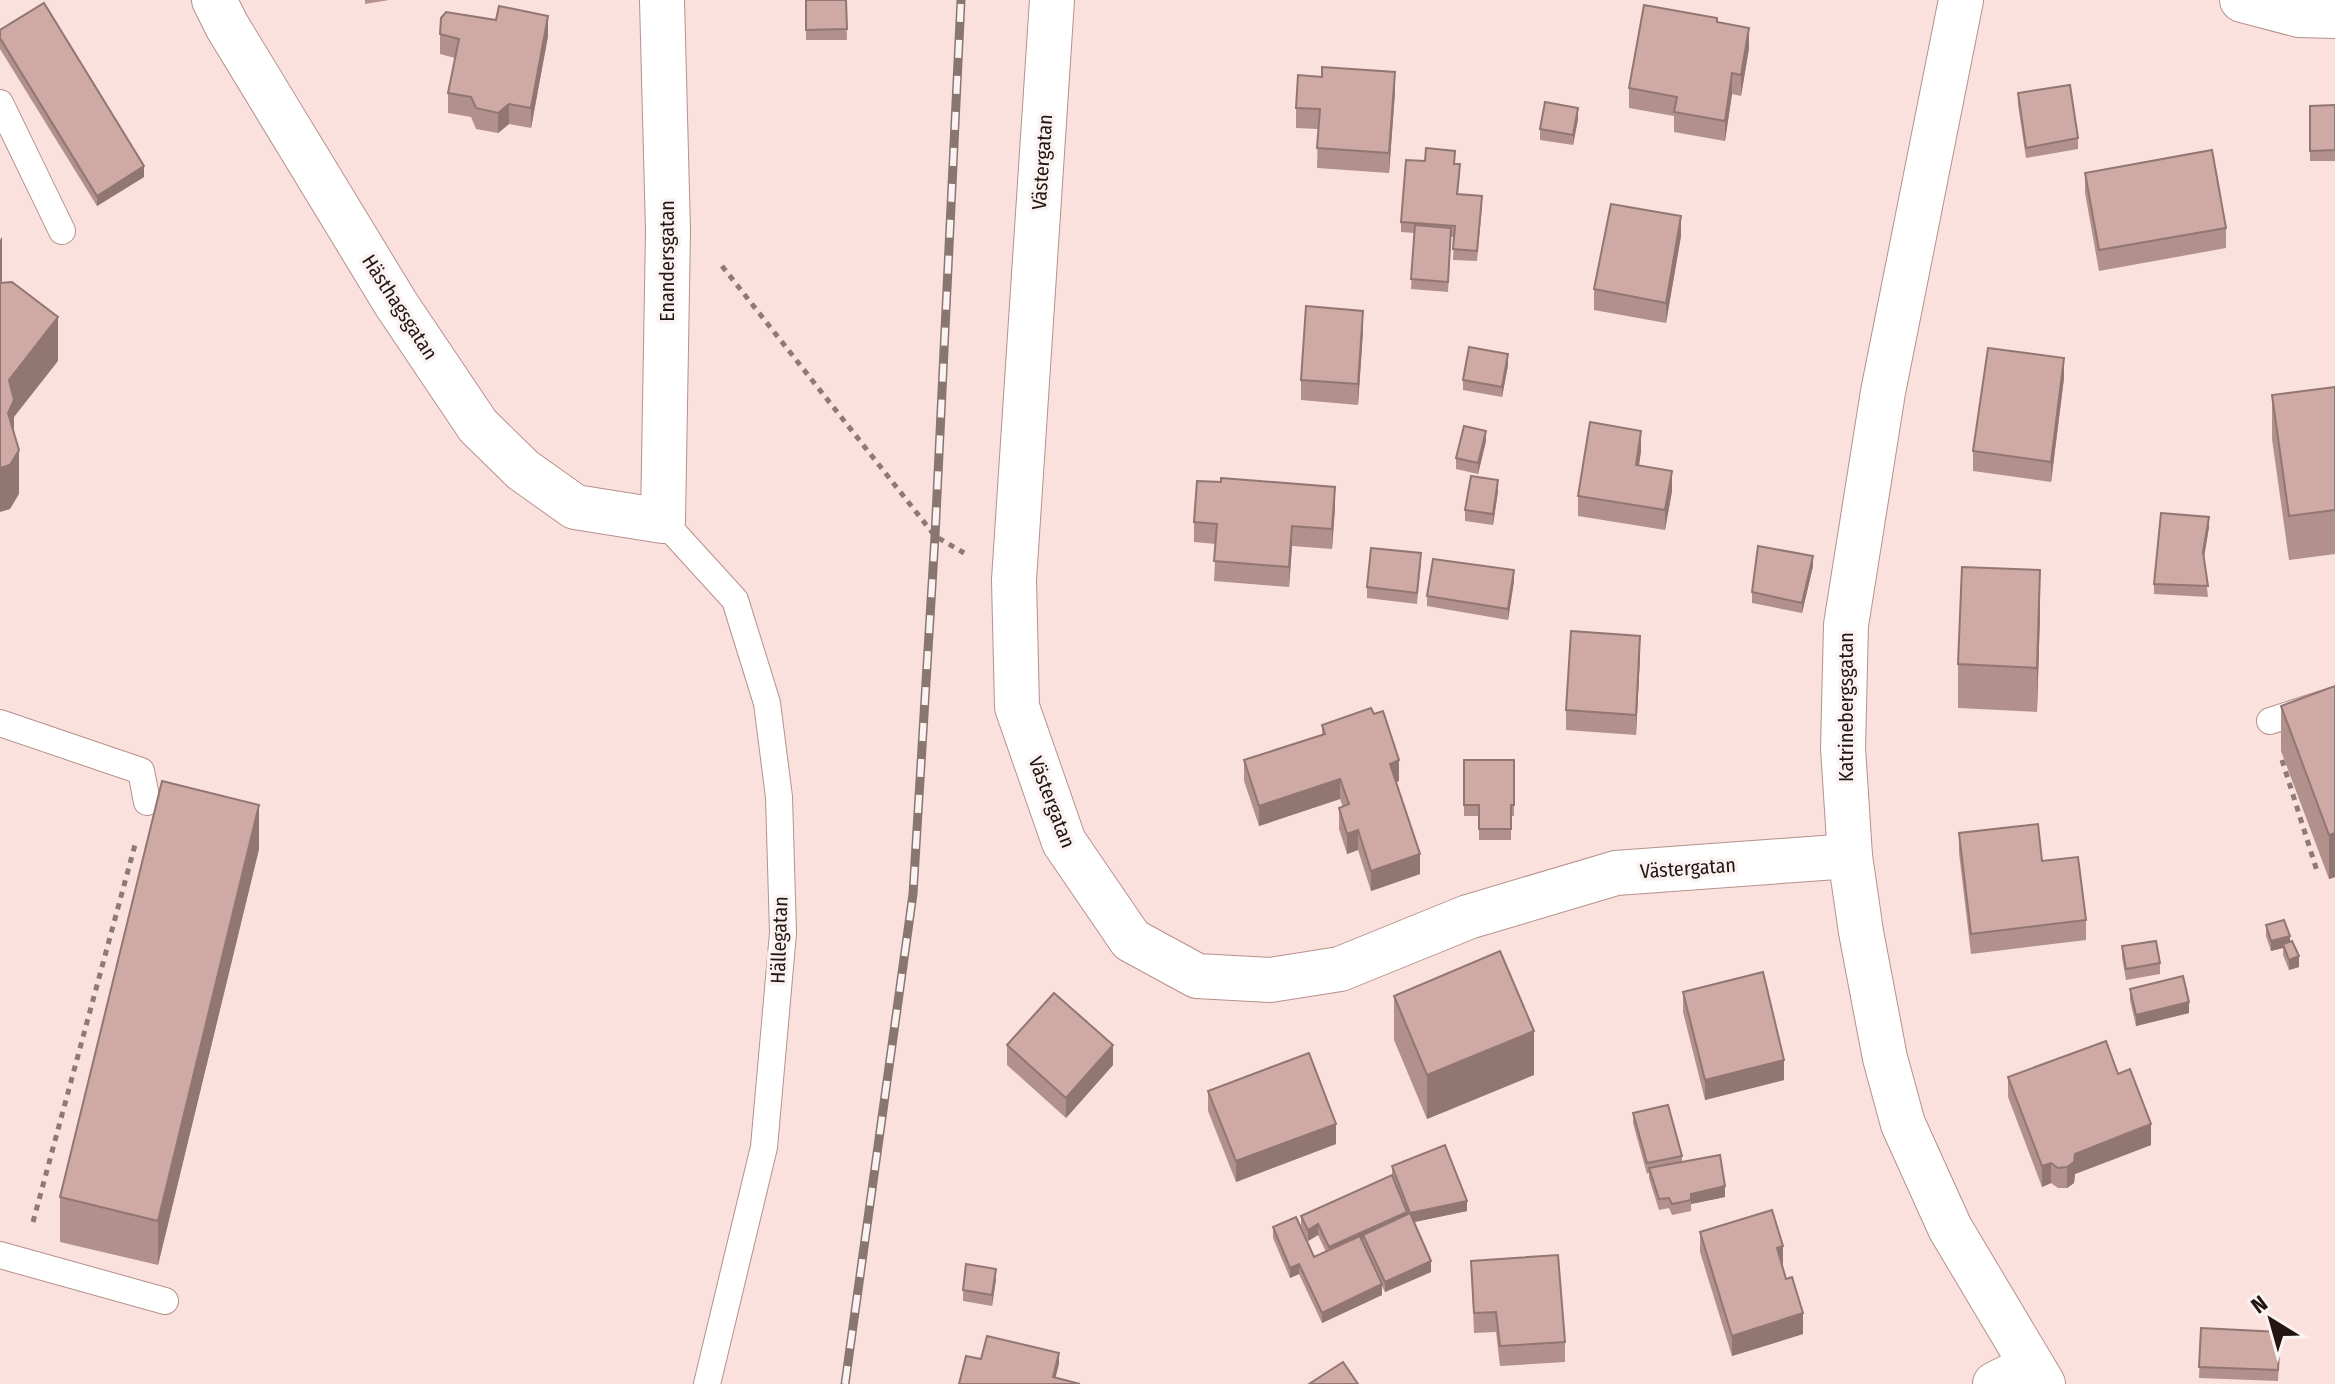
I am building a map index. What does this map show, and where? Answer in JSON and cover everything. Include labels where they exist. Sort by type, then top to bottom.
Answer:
[{"type":"street","name":"Hästhagsgatan","points":[[214,0],[396,304],[478,426],[523,470],[575,507],[663,521]]},
{"type":"street","name":"Enandersgatan","points":[[662,0],[668,231],[663,521]]},
{"type":"street","name":"Västergatan","points":[[1052,0],[1014,580],[1017,707],[1064,842],[1131,940],[1197,976],[1270,980],[1340,969],[1468,917],[1616,873],[1850,856]]},
{"type":"street","name":"Katrinebergsgatan","points":[[1961,0],[1883,392],[1846,625],[1843,748],[1850,856],[1861,932],[1885,1058],[1903,1124],[2023,1378]]},
{"type":"street","points":[[2242,0],[2299,15],[2335,16]]},
{"type":"lane","points":[[0,103],[62,231]]},
{"type":"lane","name":"Hällegatan","points":[[663,521],[735,600],[767,703],[779,797],[783,933],[764,1147],[707,1384]]},
{"type":"lane","points":[[2270,721],[2335,700]]},
{"type":"lane","points":[[0,723],[141,771],[147,802]]},
{"type":"lane","points":[[11,1258],[165,1301]]},
{"type":"path","points":[[718,261],[935,536],[1014,580]]},
{"type":"path","points":[[2270,721],[2317,871]]},
{"type":"path","points":[[11,1258],[147,802]]},
{"type":"building","points":[[806,0],[846,0],[847,29],[806,30]]},
{"type":"building","points":[[44,3],[144,166],[97,196],[0,38],[0,30]]},
{"type":"building","points":[[1644,5],[1717,18],[1717,22],[1749,28],[1741,75],[1732,73],[1725,121],[1674,112],[1677,97],[1629,88]]},
{"type":"building","points":[[499,6],[548,16],[531,108],[509,104],[498,113],[476,108],[471,97],[448,93],[459,39],[440,34],[441,18],[446,12],[496,20]]},
{"type":"building","points":[[1322,67],[1395,72],[1389,153],[1317,148],[1320,109],[1296,108],[1298,75],[1322,77]]},
{"type":"building","points":[[2070,85],[2078,138],[2026,148],[2018,93]]},
{"type":"building","points":[[1545,102],[1578,108],[1573,135],[1540,129]]},
{"type":"building","points":[[2335,105],[2335,150],[2310,151],[2310,106]]},
{"type":"building","points":[[1426,148],[1455,151],[1454,164],[1460,164],[1457,194],[1482,196],[1477,251],[1453,249],[1455,226],[1401,222],[1406,160],[1425,161]]},
{"type":"building","points":[[2212,150],[2226,228],[2099,250],[2085,173]]},
{"type":"building","points":[[1611,204],[1681,216],[1666,303],[1594,289]]},
{"type":"building","points":[[1415,225],[1451,228],[1448,282],[1411,279]]},
{"type":"building","points":[[12,282],[58,317],[9,380],[14,400],[8,413],[19,450],[10,465],[0,468],[0,283]]},
{"type":"building","points":[[1306,306],[1363,311],[1358,384],[1301,380]]},
{"type":"building","points":[[1469,347],[1508,354],[1502,387],[1463,380]]},
{"type":"building","points":[[1988,348],[2064,358],[2051,462],[1973,451]]},
{"type":"building","points":[[2335,387],[2335,510],[2289,516],[2272,395]]},
{"type":"building","points":[[1590,422],[1641,431],[1636,465],[1672,471],[1665,510],[1578,496]]},
{"type":"building","points":[[1464,426],[1486,431],[1478,463],[1456,458]]},
{"type":"building","points":[[1471,476],[1498,480],[1493,514],[1465,510]]},
{"type":"building","points":[[1221,478],[1335,487],[1332,529],[1292,526],[1289,567],[1214,561],[1217,524],[1194,522],[1197,481],[1221,482]]},
{"type":"building","points":[[2161,513],[2209,517],[2203,552],[2208,586],[2154,584]]},
{"type":"building","points":[[1758,546],[1813,556],[1802,603],[1752,592]]},
{"type":"building","points":[[1371,548],[1421,553],[1417,593],[1367,587]]},
{"type":"building","points":[[1433,559],[1514,570],[1508,609],[1427,596]]},
{"type":"building","points":[[1962,567],[2040,570],[2037,668],[1958,664]]},
{"type":"building","points":[[1571,631],[1640,636],[1636,715],[1566,710]]},
{"type":"building","points":[[2335,686],[2335,833],[2329,835],[2281,706]]},
{"type":"building","points":[[1371,708],[1374,714],[1383,711],[1399,760],[1390,764],[1420,854],[1371,871],[1358,830],[1347,834],[1339,808],[1349,804],[1340,779],[1259,806],[1244,760],[1325,734],[1322,725]]},
{"type":"building","points":[[1464,760],[1514,760],[1511,829],[1479,829],[1479,805],[1464,805]]},
{"type":"building","points":[[162,781],[259,805],[158,1221],[60,1197]]},
{"type":"building","points":[[2038,824],[2042,861],[2078,857],[2086,920],[1971,934],[1959,833]]},
{"type":"building","points":[[2284,920],[2290,936],[2271,941],[2266,925]]},
{"type":"building","points":[[2156,941],[2160,963],[2126,969],[2122,946]]},
{"type":"building","points":[[2292,941],[2299,956],[2289,960],[2283,944]]},
{"type":"building","points":[[1500,951],[1534,1031],[1427,1075],[1394,996]]},
{"type":"building","points":[[1763,972],[1784,1060],[1705,1080],[1683,992]]},
{"type":"building","points":[[2183,976],[2189,1002],[2136,1015],[2130,989]]},
{"type":"building","points":[[1054,993],[1113,1045],[1066,1098],[1007,1045]]},
{"type":"building","points":[[2106,1041],[2118,1074],[2130,1069],[2151,1124],[2075,1154],[2074,1162],[2067,1167],[2058,1168],[2051,1163],[2042,1166],[2008,1077]]},
{"type":"building","points":[[1309,1053],[1336,1124],[1236,1161],[1208,1091]]},
{"type":"building","points":[[1668,1105],[1682,1156],[1647,1163],[1633,1113]]},
{"type":"building","points":[[1445,1145],[1467,1201],[1410,1213],[1392,1166]]},
{"type":"building","points":[[1720,1155],[1725,1186],[1691,1194],[1691,1200],[1672,1204],[1669,1198],[1659,1199],[1649,1168]]},
{"type":"building","points":[[1392,1175],[1407,1212],[1329,1247],[1318,1224],[1308,1230],[1301,1216]]},
{"type":"building","points":[[1772,1210],[1783,1246],[1777,1248],[1786,1279],[1792,1277],[1803,1313],[1732,1336],[1700,1232]]},
{"type":"building","points":[[1410,1213],[1431,1261],[1385,1282],[1363,1235]]},
{"type":"building","points":[[1296,1217],[1314,1257],[1360,1236],[1382,1284],[1322,1313],[1299,1264],[1290,1268],[1273,1227]]},
{"type":"building","points":[[1558,1255],[1565,1342],[1500,1346],[1496,1312],[1474,1313],[1471,1261]]},
{"type":"building","points":[[966,1264],[996,1269],[992,1295],[963,1290]]},
{"type":"building","points":[[2201,1328],[2280,1332],[2278,1370],[2199,1367]]},
{"type":"building","points":[[987,1336],[1059,1353],[1053,1377],[1080,1384],[959,1384],[966,1356],[981,1359]]},
{"type":"building","points":[[1343,1362],[1358,1384],[1309,1384]]},
{"type":"railway","points":[[845,1384],[913,894],[935,536],[961,0]]}]
